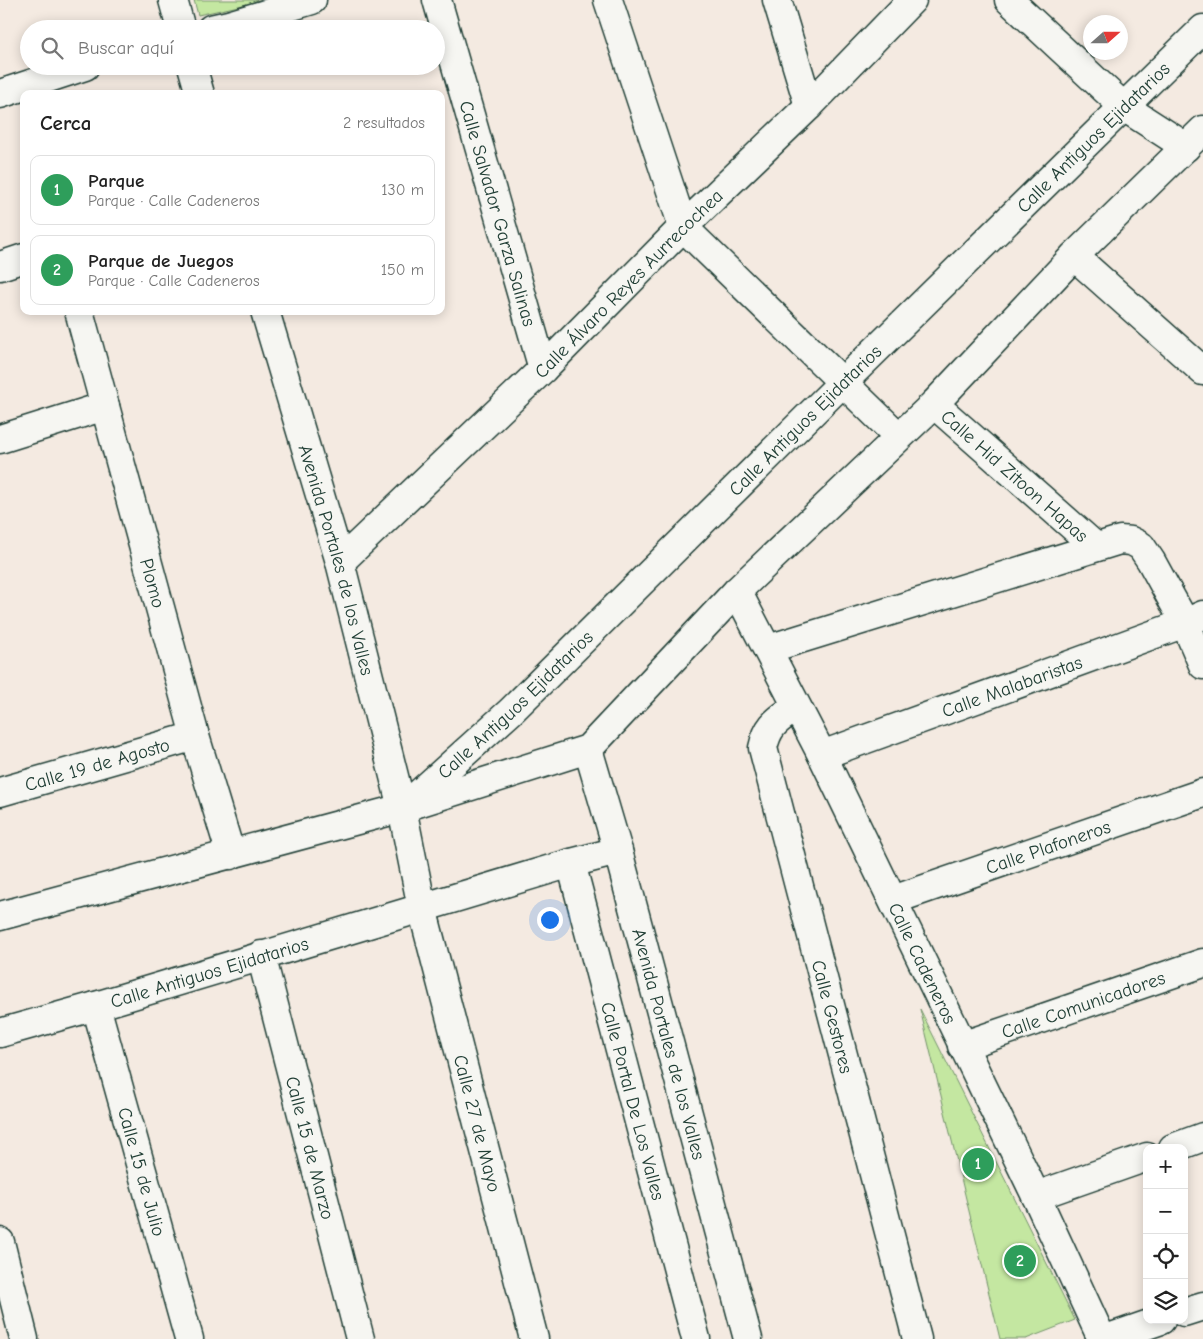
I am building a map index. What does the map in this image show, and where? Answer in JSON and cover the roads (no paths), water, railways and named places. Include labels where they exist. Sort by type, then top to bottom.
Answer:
[{"type":"street","points":[[174,0],[179,20]]},
{"type":"street","points":[[246,20],[312,0]]},
{"type":"street","name":"Calle Salvador Garza Salinas","points":[[437,0],[443,20]]},
{"type":"street","points":[[608,0],[683,227],[898,436]]},
{"type":"street","points":[[777,0],[809,106]]},
{"type":"street","name":"Calle Álvaro Reyes Aurrecochea","points":[[340,562],[543,369],[683,227],[809,106],[912,0]]},
{"type":"street","points":[[1009,0],[1124,107],[1195,138]]},
{"type":"street","name":"Calle Salvador Garza Salinas","points":[[445,28],[543,369]]},
{"type":"street","name":"Calle Antiguos Ejidatarios","points":[[402,808],[510,712],[1203,29]]},
{"type":"street","points":[[30,90],[64,75]]},
{"type":"street","points":[[195,75],[199,90]]},
{"type":"street","name":"Calle Antiguos Ejidatarios","points":[[0,916],[402,808],[588,749],[737,591],[898,436],[934,404],[1074,256],[1195,138]]},
{"type":"street","points":[[1074,256],[1203,371]]},
{"type":"street","points":[[0,266],[20,259]]},
{"type":"street","name":"Plomo","points":[[80,315],[195,736],[231,855]]},
{"type":"street","name":"Avenida Portales de los Valles","points":[[266,315],[340,562],[402,808],[422,908]]},
{"type":"street","name":"Calle Hid Zitoon Hapas","points":[[934,404],[1096,547]]},
{"type":"street","points":[[0,439],[105,406]]},
{"type":"street","points":[[768,649],[1120,540],[1131,541],[1141,546],[1194,619],[1203,665]]},
{"type":"street","name":"Calle Cadeneros","points":[[737,591],[768,649],[893,900],[1036,1196],[1102,1339]]},
{"type":"street","name":"Calle Malabaristas","points":[[822,756],[1194,619]]},
{"type":"street","name":"Calle Gestores","points":[[796,707],[774,723],[766,733],[763,748],[917,1339]]},
{"type":"street","name":"Calle 19 de Agosto","points":[[0,792],[195,736]]},
{"type":"street","name":"Avenida Portales de los Valles","points":[[588,749],[618,851],[748,1339]]},
{"type":"street","name":"Calle Plafoneros","points":[[893,900],[1203,794]]},
{"type":"street","name":"Calle Antiguos Ejidatarios","points":[[0,1033],[96,1006],[571,863],[618,851]]},
{"type":"street","name":"Calle Portal De Los Valles","points":[[571,863],[696,1339]]},
{"type":"street","name":"Calle 27 de Mayo","points":[[422,908],[534,1339]]},
{"type":"street","name":"Calle 15 de Marzo","points":[[261,955],[360,1339]]},
{"type":"street","name":"Calle Comunicadores","points":[[962,1046],[1203,963]]},
{"type":"street","name":"Calle 15 de Julio","points":[[96,1006],[189,1339]]},
{"type":"street","points":[[1184,1144],[1203,1137]]},
{"type":"street","points":[[1036,1196],[1143,1158]]},
{"type":"street","points":[[0,1242],[24,1339]]},
{"type":"street","points":[[1188,1311],[1203,1306]]},
{"type":"street","points":[[1106,1339],[1149,1324]]},
{"type":"place","name":"Parque","points":[[978,1164]]},
{"type":"place","name":"Parque de Juegos","points":[[1020,1261]]}]
